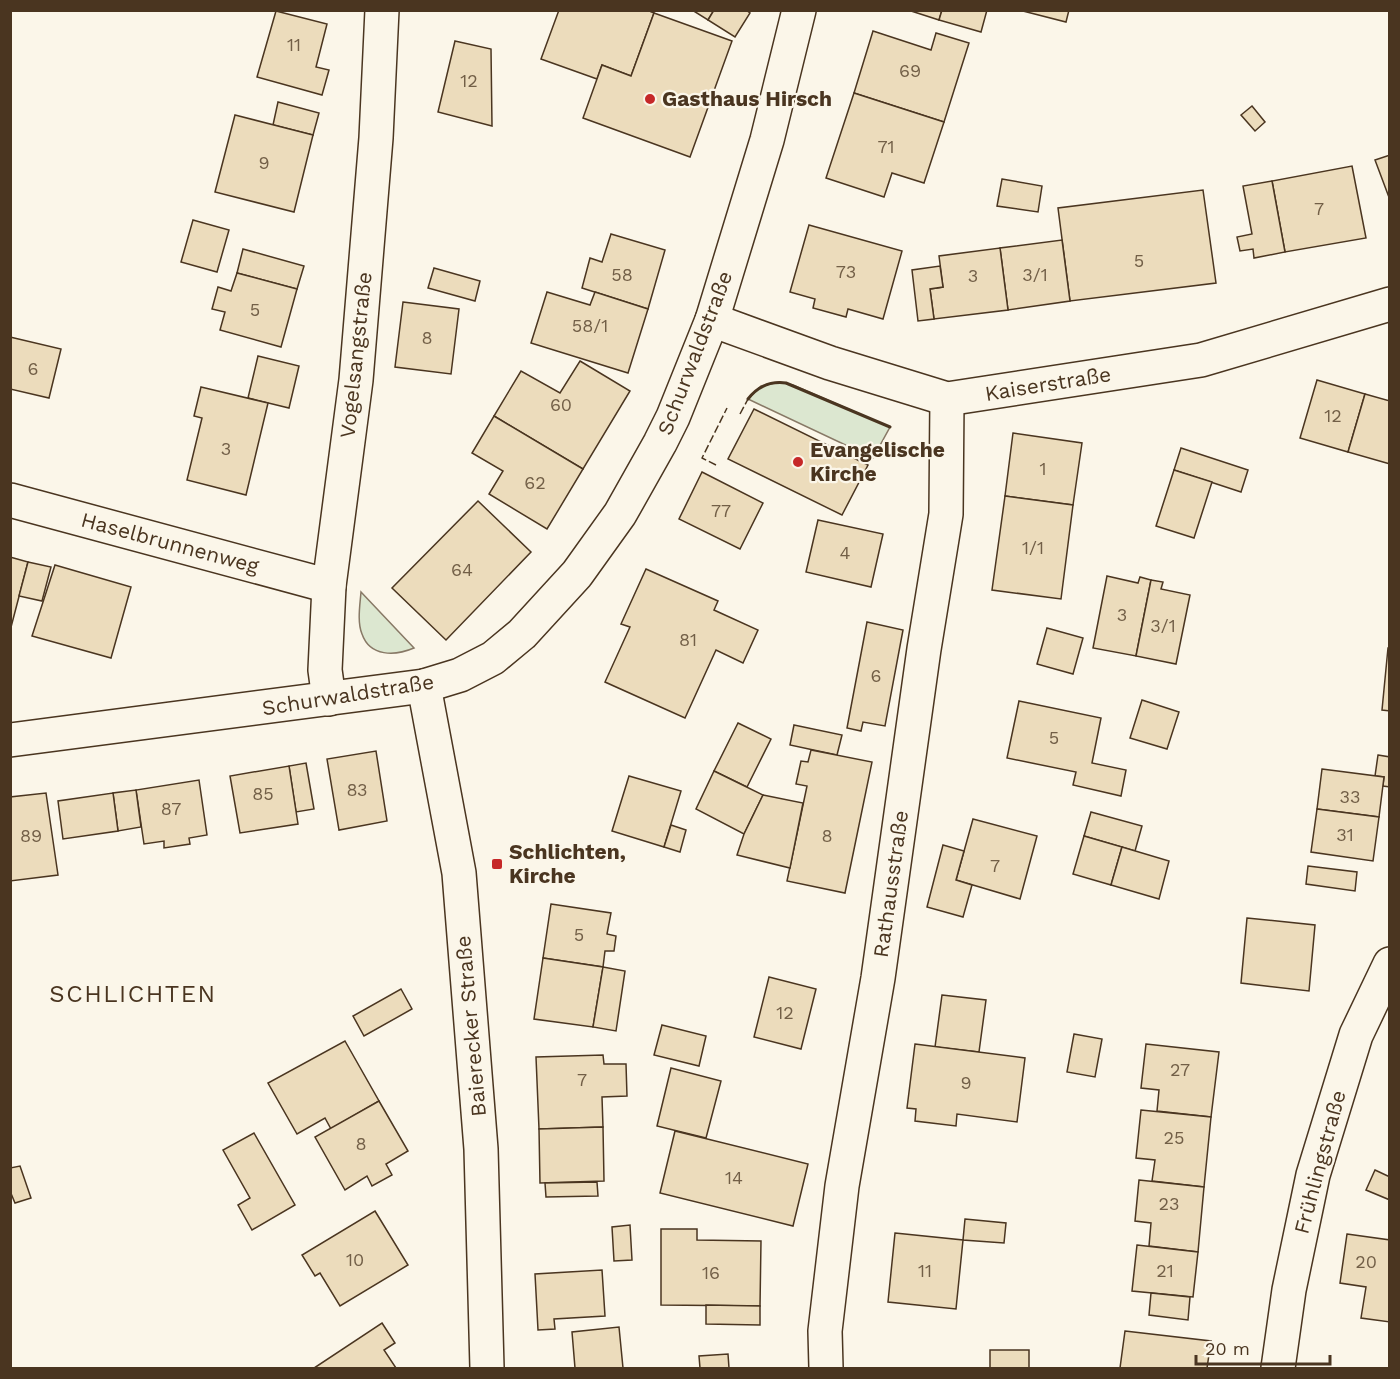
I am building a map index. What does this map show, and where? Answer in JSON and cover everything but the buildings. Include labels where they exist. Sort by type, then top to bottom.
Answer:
[{"type":"street","name":"Vogelsangstraße","points":[[329,699],[325,670],[330,586],[356,380],[376,138],[382,10]]},
{"type":"street","name":"Schurwaldstraße","points":[[10,740],[424,686],[460,675],[493,658],[522,634],[576,574],[620,514],[674,417],[712,320],[767,140],[799,10]]},
{"type":"street","name":"Kaiserstraße","points":[[712,320],[830,363],[947,399],[1201,360],[1389,304]]},
{"type":"street","name":"Rathausstraße","points":[[826,1368],[825,1331],[842,1186],[878,978],[924,650],[946,514],[947,399]]},
{"type":"street","name":"Haselbrunnenweg","points":[[10,500],[330,586]]},
{"type":"street","name":"Baierecker Straße","points":[[424,686],[459,873],[481,1149],[487,1368]]},
{"type":"street","name":"Frühlingstraße","points":[[1278,1368],[1289,1290],[1313,1176],[1356,1035],[1389,964]]},
{"type":"green space","points":[[779,382],[793,385],[890,427],[873,458],[748,399],[761,386]]},
{"type":"green space","points":[[361,592],[414,648],[407,651],[384,653],[377,651],[366,642],[360,629]]},
{"type":"fence","points":[[740,414],[748,399]]},
{"type":"fence","points":[[716,465],[702,458],[727,408]]},
{"type":"wall","points":[[748,399],[765,385],[786,383],[890,427]]},
{"type":"place","name":"Gasthaus Hirsch","points":[[650,99]]},
{"type":"place","name":"Evangelische Kirche","points":[[798,462]]},
{"type":"place","name":"Schlichten, Kirche","points":[[497,864]]},
{"type":"district","name":"SCHLICHTEN","points":[[133,994]]}]
